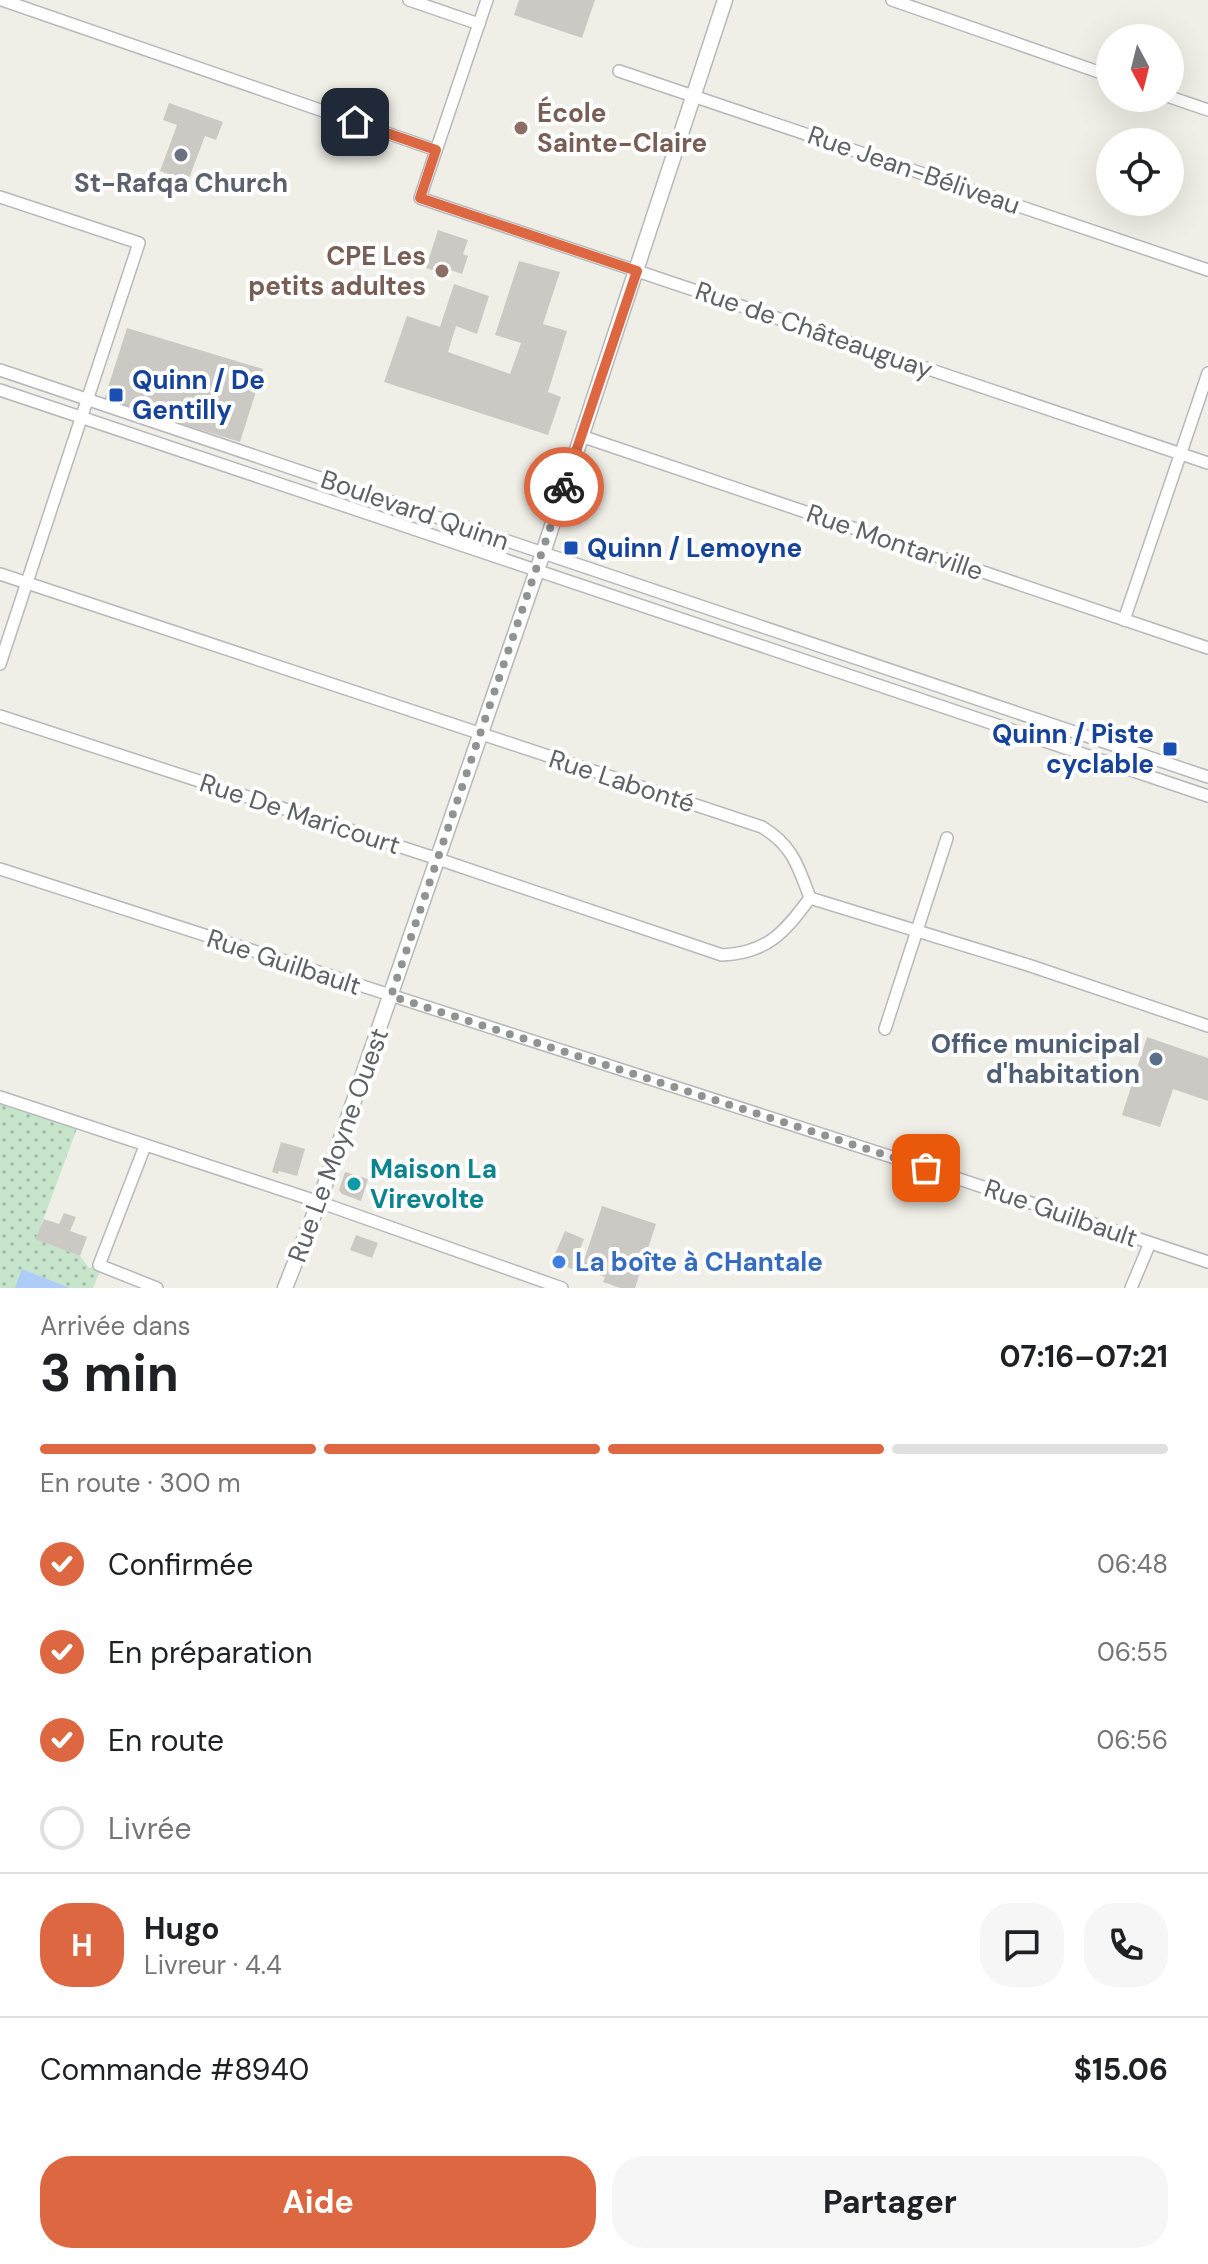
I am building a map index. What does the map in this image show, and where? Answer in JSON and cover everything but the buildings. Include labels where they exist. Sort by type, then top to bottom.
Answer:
[{"type":"street","points":[[2,0],[436,150],[487,0]]},
{"type":"street","points":[[409,0],[479,24]]},
{"type":"street","name":"Rue Le Moyne Ouest","points":[[285,1288],[319,1202],[537,571],[725,0]]},
{"type":"street","points":[[892,0],[1096,71]]},
{"type":"street","name":"Rue Jean-Béliveau","points":[[619,71],[1208,270]]},
{"type":"street","points":[[1184,102],[1208,110]]},
{"type":"street","name":"Rue de Châteauguay","points":[[436,150],[420,198],[1208,463]]},
{"type":"street","points":[[0,197],[139,243],[0,664]]},
{"type":"street","name":"Boulevard Quinn","points":[[0,370],[1208,777]]},
{"type":"street","points":[[1124,620],[1208,373]]},
{"type":"street","name":"Boulevard Quinn","points":[[0,390],[1208,796]]},
{"type":"street","name":"Rue Montarville","points":[[581,436],[1208,648]]},
{"type":"street","name":"Rue Labonté","points":[[0,574],[762,827],[782,839],[797,862],[810,898]]},
{"type":"street","points":[[824,667],[830,649]]},
{"type":"street","name":"Rue De Maricourt","points":[[0,716],[722,955],[745,954],[770,942],[788,928],[810,898]]},
{"type":"street","points":[[885,1029],[947,838]]},
{"type":"street","name":"Rue Guilbault","points":[[0,869],[1208,1262]]},
{"type":"street","points":[[810,898],[1028,965],[1208,1026]]},
{"type":"street","points":[[0,1097],[319,1202],[562,1288]]},
{"type":"street","points":[[145,1146],[99,1265],[157,1288]]},
{"type":"street","points":[[1131,1288],[1150,1243]]},
{"type":"green space","points":[[0,1097],[79,1123],[36,1239],[80,1256],[89,1268],[99,1265],[101,1269],[93,1288],[0,1288]]},
{"type":"water","points":[[22,1269],[70,1288],[15,1288]]},
{"type":"way so far","points":[[564,487],[391,996],[926,1168]]},
{"type":"place","name":"École Sainte-Claire","points":[[521,128]]},
{"type":"place","name":"St-Rafqa Church","points":[[181,155]]},
{"type":"place","name":"CPE Les petits adultes","points":[[442,271]]},
{"type":"place","name":"Quinn / De Gentilly","points":[[116,395]]},
{"type":"place","name":"Quinn / Lemoyne","points":[[571,548]]},
{"type":"place","name":"Quinn / Piste cyclable","points":[[1170,749]]},
{"type":"place","name":"Office municipal d'habitation","points":[[1156,1059]]},
{"type":"place","name":"Maison La Virevolte","points":[[354,1184]]},
{"type":"place","name":"La boîte à CHantale","points":[[559,1262]]},
{"type":"route","points":[[355,122],[436,150],[420,198],[637,271],[564,487]]}]
